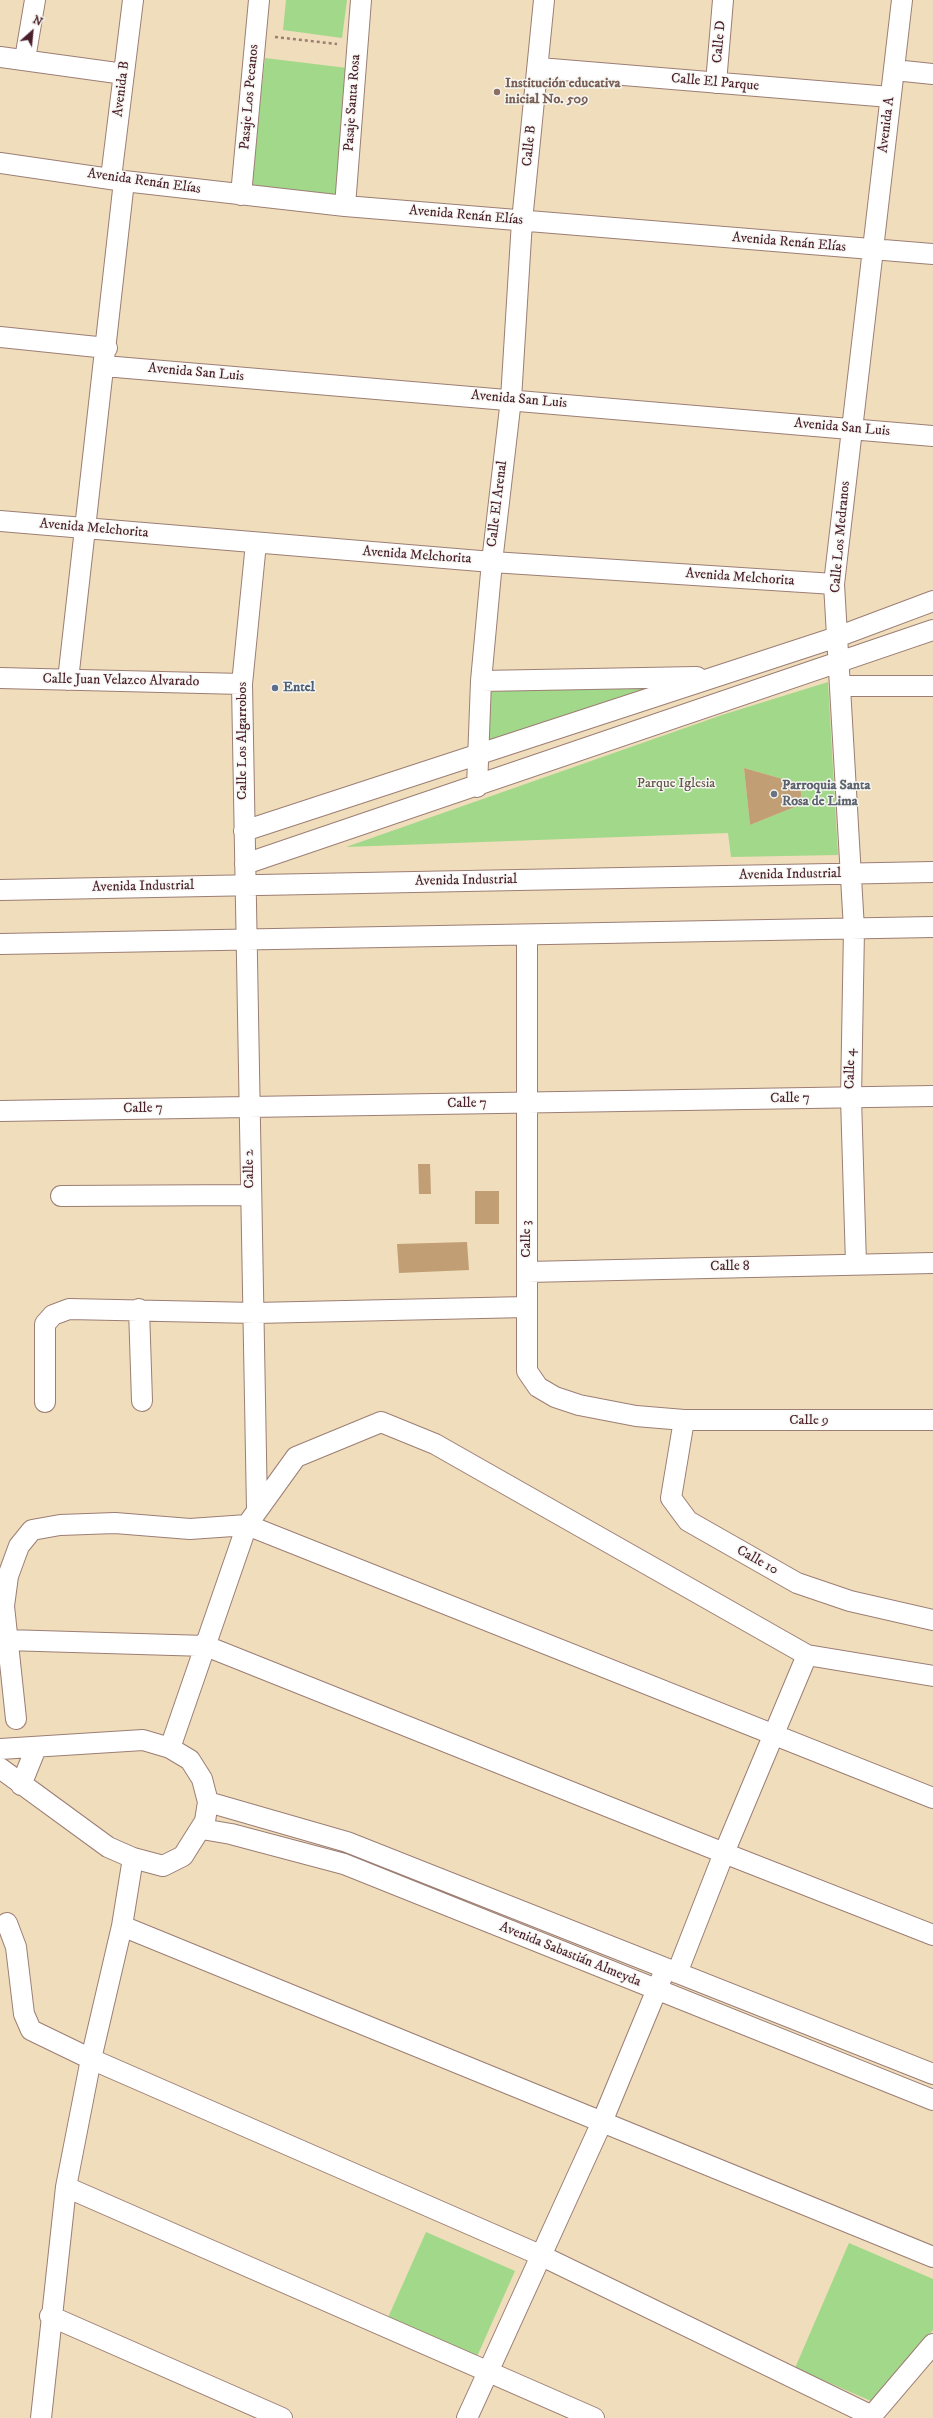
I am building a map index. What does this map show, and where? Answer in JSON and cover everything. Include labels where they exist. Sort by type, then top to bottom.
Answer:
[{"type":"street","points":[[25,59],[35,0]]},
{"type":"street","name":"Avenida B","points":[[68,680],[105,357],[124,74],[133,0]]},
{"type":"street","name":"Pasaje Los Pecanos","points":[[241,195],[259,0]]},
{"type":"street","name":"Pasaje Santa Rosa","points":[[346,206],[361,0]]},
{"type":"street","name":"Calle B","points":[[522,221],[539,68],[544,0]]},
{"type":"street","name":"Calle D","points":[[716,83],[723,0]]},
{"type":"street","name":"Avenida A","points":[[872,250],[902,0]]},
{"type":"street","points":[[0,57],[25,59],[124,74]]},
{"type":"street","name":"Calle El Parque","points":[[539,68],[890,97]]},
{"type":"street","points":[[894,70],[933,74]]},
{"type":"street","name":"Avenida Renán Elías","points":[[0,163],[118,180],[346,206],[933,254]]},
{"type":"street","name":"Calle El Arenal","points":[[477,787],[481,681],[492,562],[511,399],[522,221]]},
{"type":"street","name":"Calle Los Medranos","points":[[851,873],[840,664],[834,584],[872,250]]},
{"type":"street","name":"Avenida San Luis","points":[[0,337],[105,357],[511,399],[933,436]]},
{"type":"street","name":"Avenida Melchorita","points":[[0,521],[492,562],[834,584]]},
{"type":"street","name":"Calle Los Algarrobos","points":[[246,940],[242,684],[256,543]]},
{"type":"street","points":[[244,831],[837,637],[933,601]]},
{"type":"street","points":[[245,864],[840,664],[933,630]]},
{"type":"street","points":[[481,681],[718,676]]},
{"type":"street","name":"Calle Juan Velazco Alvarado","points":[[0,678],[242,684]]},
{"type":"street","points":[[841,686],[933,686]]},
{"type":"street","name":"Avenida Industrial","points":[[0,890],[933,872]]},
{"type":"street","name":"Calle 4","points":[[851,873],[854,929],[851,1098],[856,1264]]},
{"type":"street","points":[[0,944],[933,927]]},
{"type":"street","name":"Calle 3","points":[[527,935],[527,1371],[538,1387],[555,1397],[579,1406],[636,1416],[684,1420]]},
{"type":"street","name":"Calle 2","points":[[246,940],[250,1195],[255,1313],[252,1518]]},
{"type":"street","name":"Calle 7","points":[[0,1111],[933,1096]]},
{"type":"street","points":[[61,1196],[250,1195]]},
{"type":"street","name":"Calle 8","points":[[527,1272],[933,1263]]},
{"type":"street","points":[[45,1402],[45,1324],[53,1315],[69,1309],[139,1309],[255,1313],[527,1307]]},
{"type":"street","points":[[139,1309],[142,1401]]},
{"type":"street","name":"Calle 9","points":[[684,1420],[933,1420]]},
{"type":"street","name":"Calle 10","points":[[684,1420],[671,1498],[688,1521],[797,1583],[850,1601],[933,1620]]},
{"type":"street","points":[[170,1748],[252,1518],[296,1457],[380,1422],[435,1444],[807,1655],[933,1676]]},
{"type":"street","points":[[16,1719],[6,1640],[4,1606],[8,1576],[19,1546],[32,1530],[68,1524],[115,1523],[190,1529],[252,1518],[774,1735],[933,1798]]},
{"type":"street","points":[[6,1640],[206,1646],[933,1935]]},
{"type":"street","points":[[467,2418],[540,2255],[602,2122],[657,1990],[671,1970],[724,1853],[807,1655]]},
{"type":"street","points":[[0,1749],[36,1748],[63,1744],[143,1740],[170,1748],[190,1760],[202,1779],[208,1802],[202,1829],[183,1856],[163,1866],[133,1858],[108,1847],[52,1805],[21,1785],[0,1768]]},
{"type":"street","points":[[21,1785],[36,1748]]},
{"type":"street","name":"Avenida Sabastián Almeyda","points":[[208,1802],[347,1842],[933,2074]]},
{"type":"street","name":"Avenida Sabastián Almeyda","points":[[202,1829],[231,1834],[344,1864],[933,2100]]},
{"type":"street","points":[[41,2418],[50,2316],[66,2187],[91,2059],[122,1926],[133,1858]]},
{"type":"street","points":[[7,1923],[16,1947],[24,2014],[31,2030],[91,2059],[540,2255],[871,2417],[933,2344]]},
{"type":"street","points":[[122,1926],[933,2257]]},
{"type":"street","points":[[66,2187],[594,2418]]},
{"type":"street","points":[[50,2316],[282,2418]]},
{"type":"path","points":[[255,35],[358,46]]},
{"type":"green space","points":[[286,0],[347,0],[342,38],[283,30]]},
{"type":"green space","points":[[265,58],[347,68],[335,199],[251,189]]},
{"type":"green space","name":"Parque Iglesia","points":[[828,682],[838,855],[731,857],[728,833],[346,847],[722,715]],"holes":[[[744,768],[800,784],[802,804],[750,825]]]},
{"type":"green space","points":[[682,683],[485,746],[484,692]]},
{"type":"green space","points":[[426,2232],[515,2271],[475,2361],[386,2322]]},
{"type":"green space","points":[[849,2243],[933,2279],[933,2330],[871,2401],[795,2368]]},
{"type":"building","name":"Parroquia Santa Rosa de Lima","points":[[744,768],[800,784],[802,804],[750,825]]},
{"type":"building","points":[[418,1164],[430,1164],[431,1194],[419,1194]]},
{"type":"building","points":[[475,1191],[499,1191],[499,1224],[475,1224]]},
{"type":"building","points":[[467,1242],[469,1270],[399,1273],[397,1244]]},
{"type":"place","name":"Institución educativa inicial No. 509","points":[[497,92]]},
{"type":"place","name":"Entel","points":[[275,688]]},
{"type":"place","name":"Parroquia Santa Rosa de Lima","points":[[774,794]]}]
